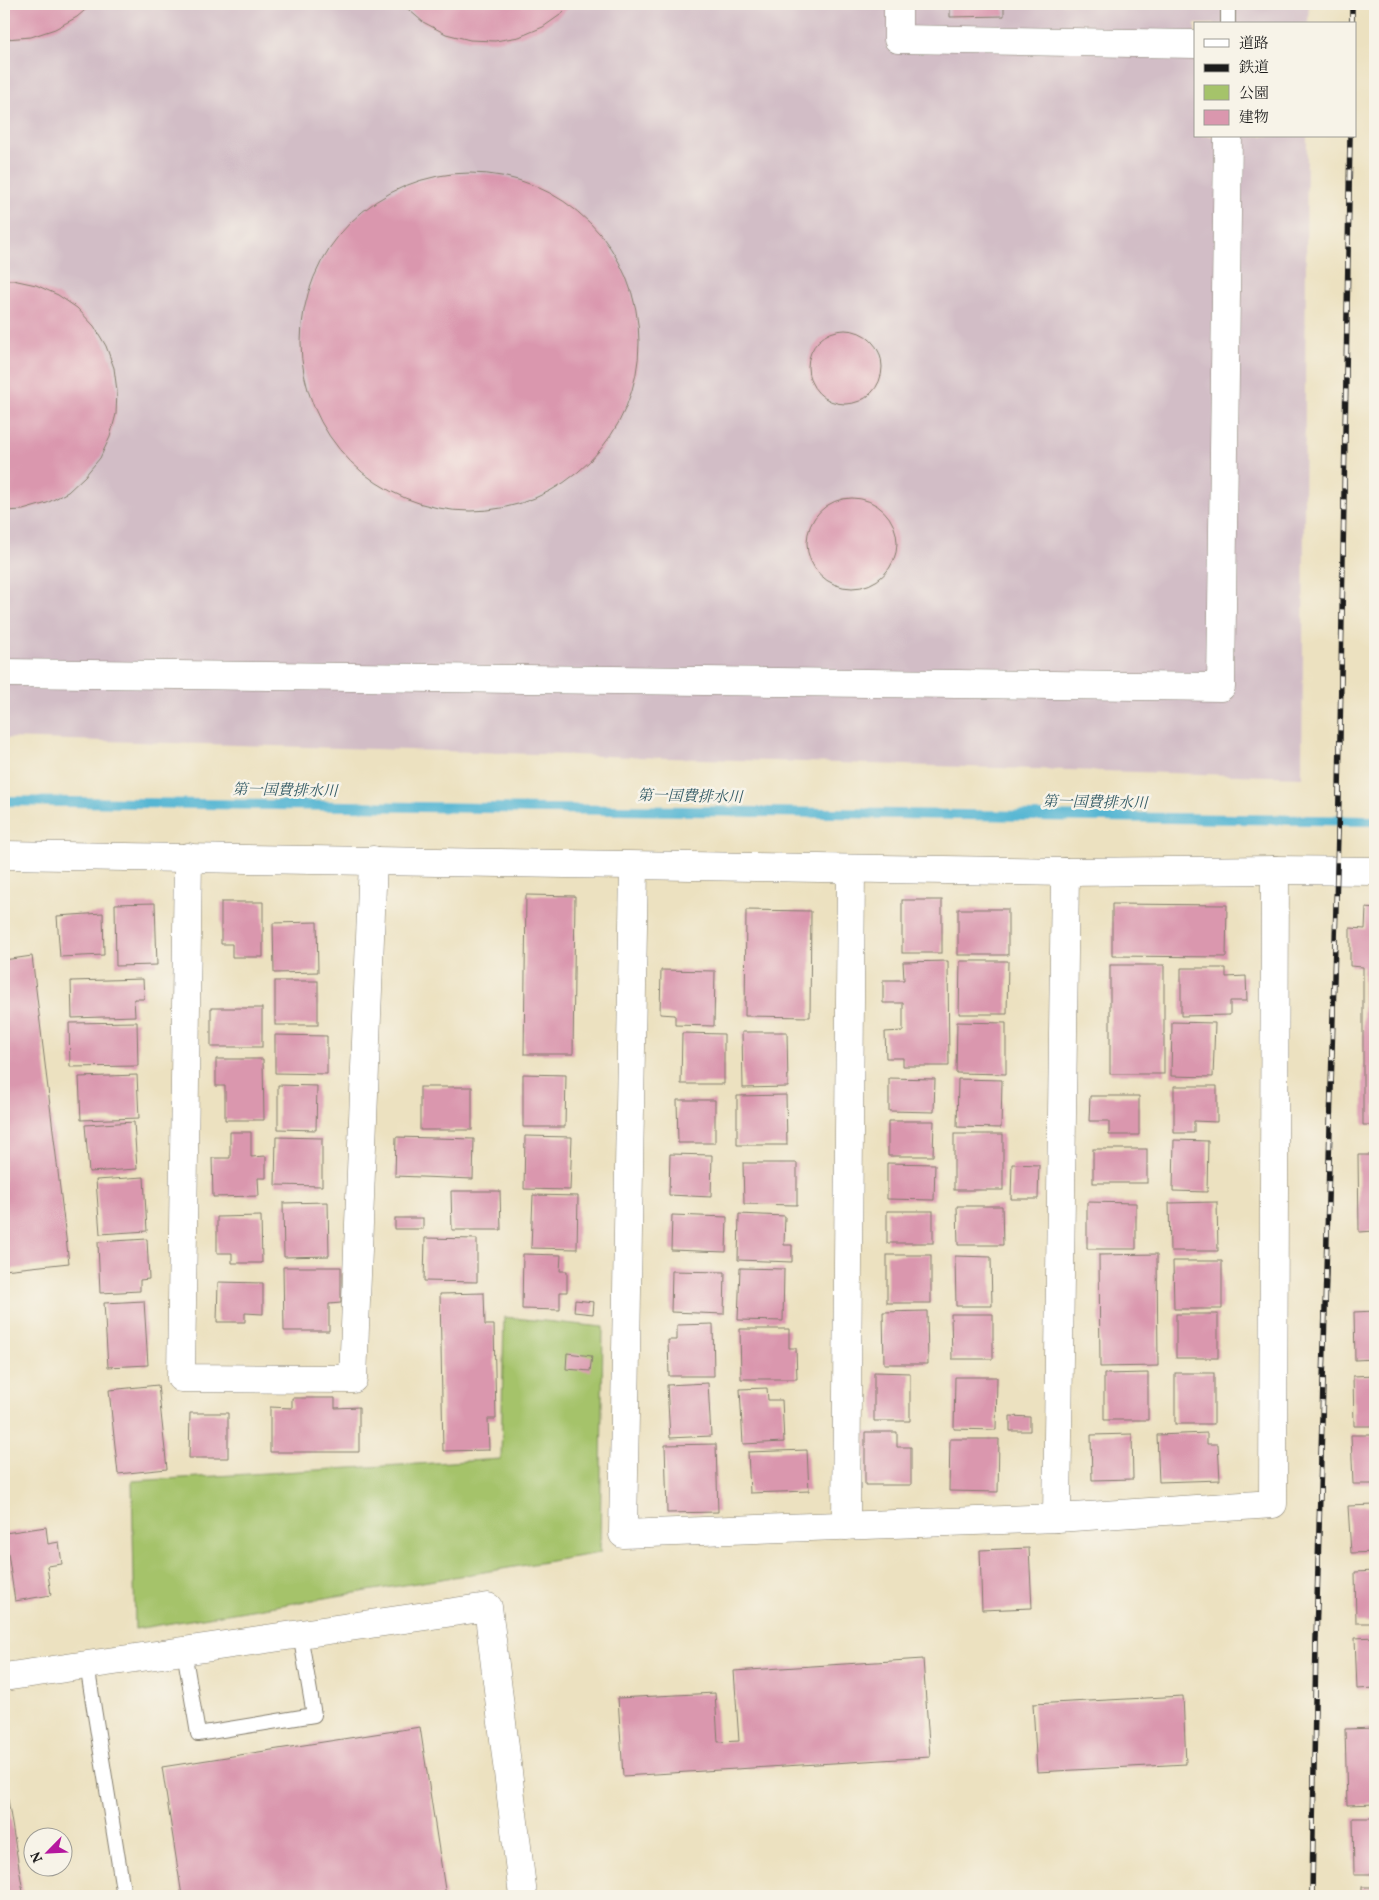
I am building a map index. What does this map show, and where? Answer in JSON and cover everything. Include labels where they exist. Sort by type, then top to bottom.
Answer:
[{"type":"street","points":[[898,4],[898,39],[1194,44]]},
{"type":"street","points":[[4,673],[1221,687],[1228,138]]},
{"type":"street","points":[[4,855],[1065,872],[1375,871]]},
{"type":"street","points":[[188,857],[181,1378],[353,1379],[373,860]]},
{"type":"street","points":[[634,866],[623,1534],[1058,1518],[1273,1504],[1275,870]]},
{"type":"street","points":[[846,1526],[851,869]]},
{"type":"street","points":[[1058,1518],[1065,872]]},
{"type":"street","points":[[4,1677],[488,1607],[523,1896]]},
{"type":"lane","points":[[1228,4],[1228,22]]},
{"type":"lane","points":[[184,1651],[198,1734],[314,1715],[300,1634]]},
{"type":"lane","points":[[87,1665],[124,1896]]},
{"type":"shaded area","points":[[4,4],[1309,4],[1308,22],[1194,22],[1194,138],[1307,138],[1302,777],[4,738]]},
{"type":"green space","points":[[504,1317],[603,1327],[600,1553],[135,1629],[132,1481],[501,1459]]},
{"type":"building","points":[[4,4],[92,4],[77,17],[55,29],[31,37],[4,39]]},
{"type":"building","points":[[402,4],[572,4],[543,27],[519,37],[495,41],[470,40],[446,34],[423,22]]},
{"type":"building","points":[[950,4],[1004,4],[1004,16],[950,17]]},
{"type":"building","points":[[470,173],[503,176],[519,180],[550,193],[577,211],[601,235],[619,262],[632,293],[636,309],[639,342],[636,375],[632,391],[619,422],[601,449],[577,473],[550,491],[519,504],[503,508],[470,511],[437,508],[421,504],[390,491],[363,473],[339,449],[321,422],[308,391],[304,375],[301,342],[304,309],[308,293],[321,262],[339,235],[363,211],[390,193],[421,180],[437,176]]},
{"type":"building","points":[[4,280],[36,285],[58,295],[77,308],[94,326],[106,346],[114,368],[117,391],[116,414],[110,437],[100,458],[85,476],[68,492],[47,503],[23,510],[4,511]]},
{"type":"building","points":[[845,330],[859,333],[871,341],[879,353],[882,367],[879,381],[871,393],[859,401],[845,404],[831,401],[819,393],[811,381],[808,367],[811,353],[819,341],[831,333]]},
{"type":"building","points":[[852,498],[869,502],[884,511],[893,526],[897,543],[893,560],[884,575],[869,584],[852,588],[835,584],[820,575],[811,560],[807,543],[811,526],[820,511],[835,502]]},
{"type":"building","points":[[526,895],[575,896],[573,1054],[524,1054]]},
{"type":"building","points":[[902,900],[942,900],[942,953],[902,953]]},
{"type":"building","points":[[221,902],[263,902],[263,957],[232,957],[232,944],[221,944]]},
{"type":"building","points":[[155,903],[157,965],[116,966],[115,904]]},
{"type":"building","points":[[1112,904],[1227,905],[1226,957],[1112,956]]},
{"type":"building","points":[[1366,908],[1375,909],[1375,1125],[1363,1125],[1363,967],[1350,966],[1350,928],[1365,929]]},
{"type":"building","points":[[958,909],[1008,909],[1008,955],[958,955]]},
{"type":"building","points":[[746,910],[811,911],[810,1017],[745,1016]]},
{"type":"building","points":[[103,913],[104,955],[60,957],[57,916]]},
{"type":"building","points":[[317,922],[318,972],[274,973],[273,923]]},
{"type":"building","points":[[32,956],[69,1263],[4,1270],[4,960]]},
{"type":"building","points":[[948,961],[949,1066],[903,1066],[903,1058],[886,1058],[885,1032],[903,1031],[903,1003],[883,1003],[883,980],[904,980],[903,962]]},
{"type":"building","points":[[960,961],[1008,961],[1007,1014],[959,1014]]},
{"type":"building","points":[[1110,965],[1164,965],[1164,1074],[1110,1074]]},
{"type":"building","points":[[1181,968],[1226,968],[1226,977],[1246,976],[1247,1001],[1230,1001],[1230,1015],[1181,1016]]},
{"type":"building","points":[[661,970],[715,971],[714,1026],[675,1025],[675,1015],[660,1014]]},
{"type":"building","points":[[143,979],[144,999],[134,999],[135,1016],[72,1018],[71,981]]},
{"type":"building","points":[[275,981],[318,981],[318,1025],[275,1025]]},
{"type":"building","points":[[211,1008],[262,1008],[262,1047],[211,1047]]},
{"type":"building","points":[[137,1022],[138,1066],[70,1067],[69,1023]]},
{"type":"building","points":[[957,1022],[1006,1023],[1006,1074],[956,1073]]},
{"type":"building","points":[[1172,1022],[1215,1023],[1213,1077],[1171,1076]]},
{"type":"building","points":[[742,1032],[787,1032],[788,1087],[743,1088]]},
{"type":"building","points":[[682,1033],[724,1034],[724,1084],[681,1084]]},
{"type":"building","points":[[275,1035],[327,1036],[327,1074],[275,1073]]},
{"type":"building","points":[[216,1059],[263,1059],[264,1120],[225,1120],[225,1086],[216,1086]]},
{"type":"building","points":[[523,1074],[566,1075],[565,1127],[523,1127]]},
{"type":"building","points":[[137,1075],[139,1118],[81,1120],[79,1077]]},
{"type":"building","points":[[889,1078],[935,1079],[934,1112],[889,1111]]},
{"type":"building","points":[[958,1079],[1002,1080],[1001,1128],[957,1127]]},
{"type":"building","points":[[278,1085],[317,1086],[316,1130],[278,1129]]},
{"type":"building","points":[[1174,1086],[1217,1086],[1217,1122],[1194,1121],[1194,1133],[1174,1133]]},
{"type":"building","points":[[420,1087],[472,1087],[472,1130],[420,1130]]},
{"type":"building","points":[[786,1095],[787,1145],[737,1145],[737,1096]]},
{"type":"building","points":[[1090,1096],[1139,1096],[1139,1135],[1109,1135],[1109,1121],[1089,1121]]},
{"type":"building","points":[[677,1100],[715,1100],[715,1143],[678,1143]]},
{"type":"building","points":[[888,1121],[934,1121],[933,1156],[888,1156]]},
{"type":"building","points":[[134,1122],[137,1169],[89,1172],[85,1125]]},
{"type":"building","points":[[230,1132],[251,1132],[251,1157],[266,1156],[266,1178],[258,1178],[259,1196],[213,1197],[212,1158],[230,1158]]},
{"type":"building","points":[[954,1134],[1003,1134],[1003,1190],[954,1190]]},
{"type":"building","points":[[525,1136],[572,1137],[570,1190],[524,1189]]},
{"type":"building","points":[[276,1137],[322,1138],[322,1186],[275,1185]]},
{"type":"building","points":[[396,1137],[474,1139],[473,1179],[395,1176]]},
{"type":"building","points":[[1174,1140],[1208,1141],[1207,1192],[1173,1191]]},
{"type":"building","points":[[1093,1149],[1147,1149],[1147,1183],[1093,1183]]},
{"type":"building","points":[[670,1154],[712,1155],[711,1197],[669,1195]]},
{"type":"building","points":[[1358,1155],[1375,1155],[1375,1231],[1359,1232]]},
{"type":"building","points":[[743,1163],[797,1163],[797,1205],[744,1204]]},
{"type":"building","points":[[887,1163],[935,1164],[934,1200],[887,1199]]},
{"type":"building","points":[[1012,1164],[1039,1165],[1038,1199],[1011,1199]]},
{"type":"building","points":[[144,1177],[147,1231],[100,1234],[96,1180]]},
{"type":"building","points":[[451,1191],[500,1191],[501,1230],[452,1230]]},
{"type":"building","points":[[533,1195],[578,1196],[577,1249],[531,1248]]},
{"type":"building","points":[[328,1202],[329,1256],[284,1257],[283,1203]]},
{"type":"building","points":[[1087,1202],[1136,1203],[1136,1249],[1087,1249]]},
{"type":"building","points":[[1217,1202],[1218,1251],[1170,1251],[1169,1203]]},
{"type":"building","points":[[957,1206],[1002,1206],[1003,1245],[958,1245]]},
{"type":"building","points":[[887,1211],[933,1211],[933,1243],[887,1243]]},
{"type":"building","points":[[739,1214],[785,1216],[784,1245],[792,1245],[792,1262],[738,1260]]},
{"type":"building","points":[[672,1215],[727,1217],[726,1252],[671,1250]]},
{"type":"building","points":[[261,1216],[262,1263],[232,1263],[232,1253],[217,1253],[217,1217]]},
{"type":"building","points":[[395,1218],[423,1218],[423,1229],[395,1229]]},
{"type":"building","points":[[425,1238],[477,1239],[477,1282],[424,1281]]},
{"type":"building","points":[[147,1239],[149,1279],[140,1280],[140,1291],[100,1293],[98,1242]]},
{"type":"building","points":[[523,1254],[561,1255],[560,1271],[567,1271],[567,1292],[560,1292],[560,1310],[522,1309]]},
{"type":"building","points":[[1157,1254],[1158,1366],[1100,1367],[1099,1255]]},
{"type":"building","points":[[887,1255],[931,1255],[931,1303],[887,1303]]},
{"type":"building","points":[[955,1256],[991,1257],[992,1306],[956,1306]]},
{"type":"building","points":[[1173,1261],[1222,1261],[1222,1309],[1174,1309]]},
{"type":"building","points":[[283,1267],[341,1267],[341,1303],[329,1304],[329,1331],[284,1331]]},
{"type":"building","points":[[740,1268],[784,1269],[783,1321],[738,1320]]},
{"type":"building","points":[[672,1271],[725,1272],[724,1314],[671,1312]]},
{"type":"building","points":[[218,1282],[263,1283],[263,1314],[245,1313],[245,1322],[217,1322]]},
{"type":"building","points":[[484,1293],[485,1325],[494,1325],[496,1419],[488,1419],[489,1450],[443,1451],[440,1294]]},
{"type":"building","points":[[575,1300],[594,1302],[593,1314],[574,1312]]},
{"type":"building","points":[[144,1301],[148,1365],[108,1367],[104,1303]]},
{"type":"building","points":[[927,1311],[928,1364],[884,1364],[883,1312]]},
{"type":"building","points":[[1375,1311],[1375,1359],[1355,1360],[1354,1312]]},
{"type":"building","points":[[951,1314],[993,1314],[993,1359],[952,1359]]},
{"type":"building","points":[[1176,1314],[1218,1314],[1218,1358],[1176,1358]]},
{"type":"building","points":[[713,1324],[714,1376],[669,1376],[668,1340],[677,1340],[677,1325]]},
{"type":"building","points":[[740,1329],[789,1329],[789,1348],[796,1348],[797,1379],[741,1379]]},
{"type":"building","points":[[567,1353],[592,1356],[590,1371],[566,1369]]},
{"type":"building","points":[[874,1372],[910,1373],[910,1421],[874,1421]]},
{"type":"building","points":[[1148,1373],[1148,1420],[1104,1420],[1104,1374]]},
{"type":"building","points":[[1175,1373],[1214,1373],[1214,1424],[1175,1424]]},
{"type":"building","points":[[1375,1375],[1375,1426],[1354,1426],[1353,1376]]},
{"type":"building","points":[[955,1377],[997,1377],[996,1430],[954,1429]]},
{"type":"building","points":[[708,1383],[711,1436],[670,1438],[667,1385]]},
{"type":"building","points":[[158,1385],[167,1469],[118,1474],[109,1390]]},
{"type":"building","points":[[767,1388],[768,1400],[782,1400],[784,1442],[743,1444],[740,1389]]},
{"type":"building","points":[[292,1398],[335,1398],[335,1408],[359,1407],[359,1452],[270,1452],[270,1407],[292,1408]]},
{"type":"building","points":[[190,1413],[228,1413],[228,1458],[189,1458]]},
{"type":"building","points":[[1010,1416],[1030,1417],[1030,1431],[1010,1431]]},
{"type":"building","points":[[865,1432],[897,1432],[897,1447],[911,1447],[911,1485],[865,1485]]},
{"type":"building","points":[[1207,1433],[1207,1444],[1218,1444],[1220,1480],[1159,1482],[1157,1435]]},
{"type":"building","points":[[1132,1434],[1133,1479],[1092,1480],[1091,1435]]},
{"type":"building","points":[[1351,1435],[1375,1435],[1375,1484],[1353,1484]]},
{"type":"building","points":[[950,1439],[999,1439],[998,1492],[949,1491]]},
{"type":"building","points":[[716,1444],[718,1512],[667,1513],[665,1445]]},
{"type":"building","points":[[807,1450],[809,1491],[750,1493],[748,1452]]},
{"type":"building","points":[[1375,1505],[1375,1552],[1351,1553],[1348,1506]]},
{"type":"building","points":[[46,1527],[48,1544],[59,1542],[62,1564],[47,1566],[51,1595],[15,1601],[5,1533]]},
{"type":"building","points":[[1029,1548],[1032,1608],[982,1610],[980,1550]]},
{"type":"building","points":[[1375,1571],[1375,1623],[1356,1623],[1355,1572]]},
{"type":"building","points":[[1375,1637],[1375,1688],[1357,1689],[1355,1638]]},
{"type":"building","points":[[923,1659],[930,1757],[623,1776],[618,1698],[715,1693],[718,1742],[739,1741],[734,1671]]},
{"type":"building","points":[[1183,1696],[1186,1764],[1037,1772],[1033,1704]]},
{"type":"building","points":[[420,1727],[446,1896],[182,1896],[162,1767]]},
{"type":"building","points":[[1375,1728],[1375,1804],[1347,1805],[1345,1729]]},
{"type":"building","points":[[7,1793],[23,1892],[4,1895],[4,1794]]},
{"type":"building","points":[[1353,1818],[1375,1818],[1375,1874],[1354,1874]]},
{"type":"building","points":[[1362,1887],[1375,1887],[1375,1896],[1362,1896]]},
{"type":"waterway","name":"第一国費排水川","points":[[4,801],[1375,821]]},
{"type":"railway","points":[[1352,4],[1352,22]]},
{"type":"railway","points":[[1312,1896],[1316,1640],[1339,796],[1350,138]]}]
